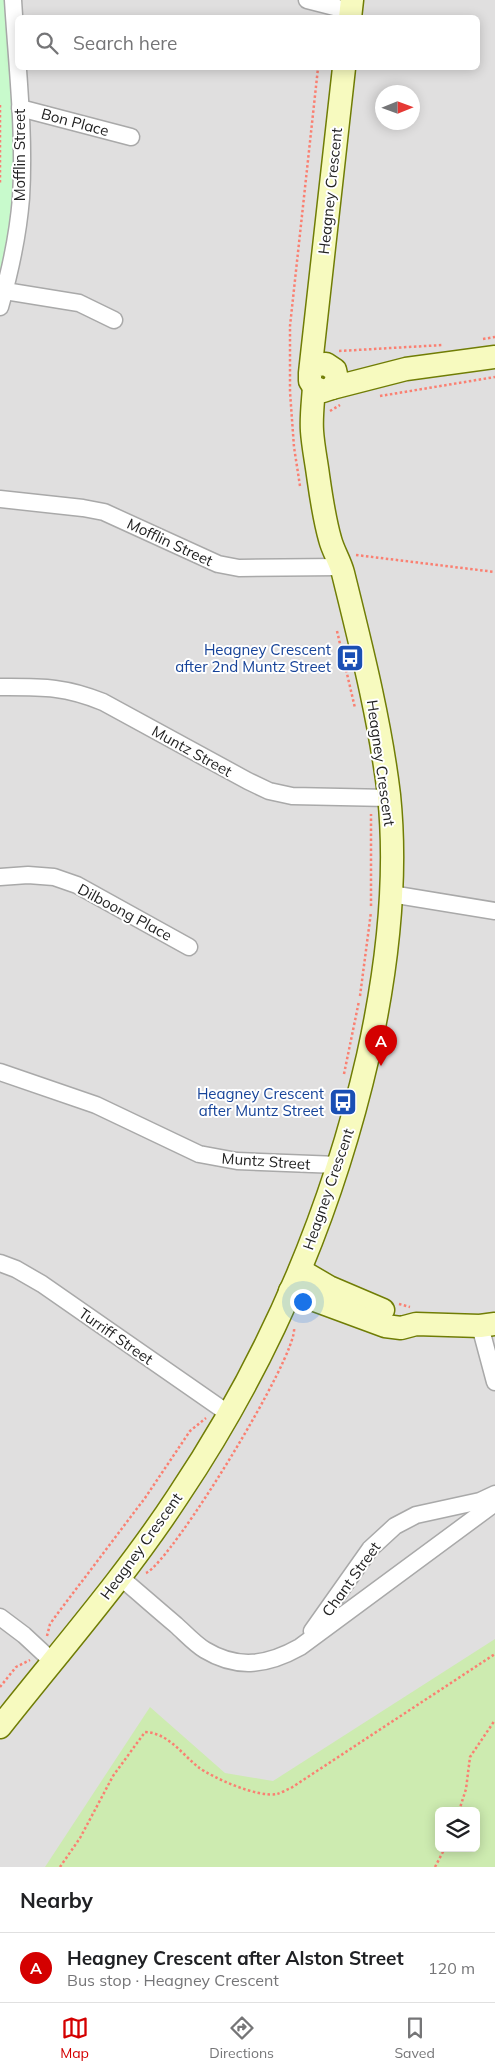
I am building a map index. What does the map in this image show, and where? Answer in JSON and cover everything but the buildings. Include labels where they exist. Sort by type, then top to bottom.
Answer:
[{"type":"street","name":"Mofflin Street","points":[[13,0],[15,31]]},
{"type":"street","points":[[307,0],[351,10]]},
{"type":"street","name":"Mofflin Street","points":[[0,307],[15,246],[21,200],[22,154],[18,70]]},
{"type":"street","name":"Heagney Crescent","points":[[0,1727],[46,1655],[125,1581],[178,1497],[223,1410],[264,1348],[300,1270],[338,1165],[360,1092],[376,1018],[387,951],[392,894],[392,846],[380,798],[380,732],[347,560],[329,536],[329,507],[321,423],[329,378],[316,315],[344,70]]},
{"type":"street","name":"Bon Place","points":[[20,108],[131,137]]},
{"type":"street","points":[[5,291],[78,303],[114,320]]},
{"type":"street","points":[[329,378],[495,357]]},
{"type":"street","name":"Mofflin Street","points":[[0,499],[104,512],[218,564],[240,568],[347,560]]},
{"type":"street","name":"Muntz Street","points":[[0,687],[43,687],[81,693],[103,702],[269,791],[292,796],[380,798]]},
{"type":"street","name":"Dilboong Place","points":[[0,877],[28,875],[54,878],[77,885],[189,947]]},
{"type":"street","points":[[392,894],[495,911]]},
{"type":"street","name":"Muntz Street","points":[[0,1072],[96,1105],[199,1154],[237,1161],[338,1165]]},
{"type":"street","name":"Turriff Street","points":[[0,1263],[16,1269],[42,1284],[223,1410]]},
{"type":"street","points":[[300,1270],[344,1294],[388,1312],[402,1316],[417,1316],[488,1325],[495,1382]]},
{"type":"street","points":[[290,1291],[385,1326],[401,1328],[417,1316]]},
{"type":"street","name":"Chant Street","points":[[300,1647],[322,1619],[370,1549],[395,1526],[416,1515],[480,1501],[495,1494]]},
{"type":"street","name":"Chant Street","points":[[125,1581],[204,1649],[222,1658],[242,1663],[263,1662],[283,1657],[300,1647],[495,1503]]},
{"type":"street","points":[[0,1617],[46,1655]]},
{"type":"path","points":[[302,495],[293,438],[290,392],[290,336],[293,286],[318,70]]},
{"type":"path","points":[[0,105],[0,186]]},
{"type":"path","points":[[476,341],[495,337]]},
{"type":"path","points":[[321,423],[329,378],[452,344]]},
{"type":"path","points":[[376,396],[495,376]]},
{"type":"path","points":[[347,560],[495,572]]},
{"type":"path","points":[[336,624],[356,712]]},
{"type":"path","points":[[342,1079],[360,998],[371,910],[371,818],[373,807],[380,798]]},
{"type":"path","points":[[395,1303],[417,1316]]},
{"type":"path","points":[[125,1581],[150,1571],[162,1558],[217,1478],[274,1380],[293,1340],[293,1325]]},
{"type":"path","points":[[0,1686],[16,1667],[46,1655],[50,1624],[145,1498],[190,1431],[200,1421],[223,1410]]},
{"type":"path","points":[[60,1867],[80,1838],[113,1776],[145,1732],[156,1732],[199,1767],[227,1784],[275,1794],[291,1788],[495,1654]]},
{"type":"path","points":[[460,1807],[466,1789],[470,1757],[495,1720]]},
{"type":"path","points":[[435,1867],[443,1852]]},
{"type":"shaded area","points":[[0,0],[495,0],[495,1867],[0,1867]]},
{"type":"green space","points":[[0,0],[6,0],[11,71],[13,175],[7,245],[0,281]]},
{"type":"green space","points":[[495,1639],[495,1867],[45,1867],[150,1707],[225,1773],[273,1781]]},
{"type":"place","name":"Heagney Crescent after 2nd Muntz Street","points":[[350,658]]},
{"type":"place","name":"Heagney Crescent after Alston Street","points":[[381,1066]]},
{"type":"place","name":"Heagney Crescent after Muntz Street","points":[[343,1102]]}]
